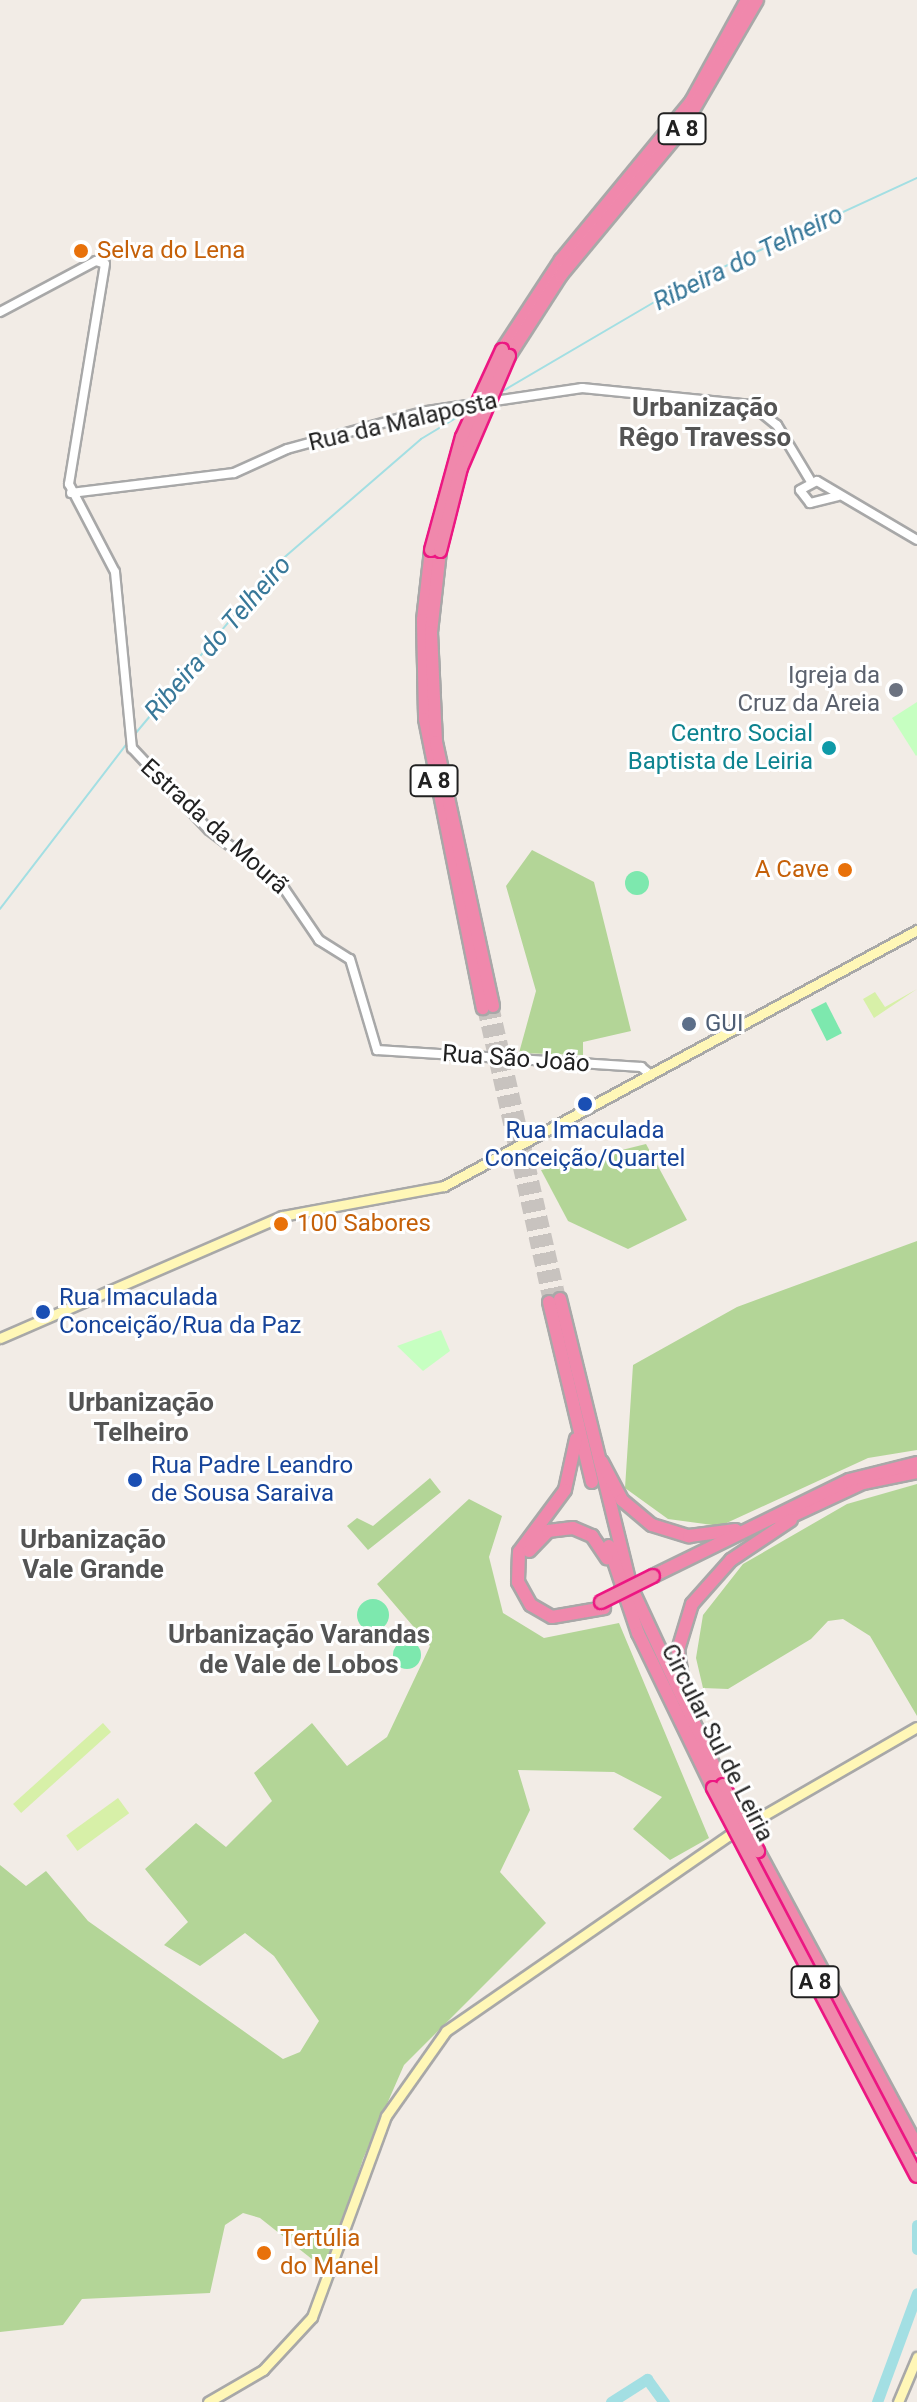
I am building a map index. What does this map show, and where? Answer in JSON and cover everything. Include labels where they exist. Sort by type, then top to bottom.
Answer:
[{"type":"highway","name":"A 8","points":[[488,1007],[425,719],[423,620],[462,437],[506,353],[561,260],[691,102],[747,0]]},
{"type":"highway","name":"A 8","points":[[506,353],[561,275],[682,129],[757,0]]},
{"type":"highway","name":"Circular Sul de Leiria","points":[[917,2146],[718,1786],[699,1736],[631,1587],[554,1300],[569,1392],[620,1584],[718,1786],[917,2176]]},
{"type":"highway","points":[[569,1392],[571,1474],[522,1546],[518,1582],[531,1605],[552,1617],[602,1605],[863,1483],[917,1472]]},
{"type":"highway","points":[[588,1424],[614,1489],[652,1525],[702,1536],[759,1523]]},
{"type":"highway","points":[[655,1579],[759,1523],[862,1474],[917,1463]]},
{"type":"highway","points":[[699,1736],[679,1673],[687,1613],[718,1571],[801,1512]]},
{"type":"highway","points":[[602,1605],[568,1612],[535,1598],[524,1564],[537,1539],[561,1527],[584,1531],[602,1547],[620,1584]]},
{"type":"main road","points":[[0,1338],[290,1213],[435,1190],[917,930]]},
{"type":"main road","points":[[208,2402],[263,2370],[312,2317],[386,2116],[446,2031],[728,1836],[917,1727]]},
{"type":"main road","points":[[898,2402],[917,2357]]},
{"type":"street","points":[[0,312],[104,262],[71,493]]},
{"type":"street","name":"Rua da Malaposta","points":[[71,493],[234,473],[287,449],[427,411],[572,389],[752,405],[777,425],[807,482],[917,540]]},
{"type":"street","name":"Rua da Malaposta","points":[[807,482],[804,500],[820,500]]},
{"type":"street","points":[[823,489],[820,500],[838,496]]},
{"type":"street","name":"Estrada da Mourã","points":[[71,493],[115,572],[135,756],[212,832],[281,884],[319,940],[350,959],[377,1050]]},
{"type":"street","name":"Rua São João","points":[[377,1050],[641,1067],[651,1075]]},
{"type":"green space","points":[[917,702],[917,755],[916,756],[892,718]]},
{"type":"green space","points":[[532,850],[594,882],[631,1031],[583,1042],[583,1055],[519,1053],[536,991],[506,886]]},
{"type":"green space","points":[[637,871],[646,874],[649,883],[646,892],[637,895],[628,892],[625,883],[628,874]]},
{"type":"green space","points":[[917,989],[874,1018],[863,999],[875,992],[885,1007]]},
{"type":"green space","points":[[826,1002],[842,1033],[827,1041],[811,1010]]},
{"type":"green space","points":[[646,1144],[687,1220],[628,1249],[568,1221],[541,1170]]},
{"type":"green space","points":[[917,1241],[917,1450],[868,1458],[720,1526],[668,1519],[625,1488],[633,1365],[737,1307]]},
{"type":"green space","points":[[441,1330],[450,1351],[423,1371],[397,1346]]},
{"type":"green space","points":[[430,1478],[441,1492],[368,1550],[347,1526],[357,1518],[373,1526]]},
{"type":"green space","points":[[917,1484],[917,1716],[870,1636],[843,1619],[828,1621],[811,1639],[728,1689],[703,1688],[696,1658],[703,1615],[743,1564],[847,1504]]},
{"type":"green space","points":[[469,1499],[502,1516],[489,1557],[503,1613],[544,1638],[619,1623],[709,1838],[670,1860],[633,1829],[662,1797],[614,1772],[518,1770],[530,1810],[500,1872],[546,1923],[404,2065],[363,2159],[327,2271],[260,2218],[243,2213],[225,2225],[210,2293],[82,2299],[63,2325],[0,2332],[0,1865],[26,1886],[46,1871],[88,1921],[283,2059],[300,2052],[319,2021],[274,1956],[245,1933],[200,1966],[164,1945],[188,1922],[145,1869],[196,1823],[226,1847],[272,1801],[254,1773],[312,1723],[347,1766],[387,1737],[430,1646],[377,1584]]},
{"type":"green space","points":[[373,1599],[384,1604],[389,1615],[384,1626],[373,1631],[362,1626],[357,1615],[362,1604]]},
{"type":"green space","points":[[407,1641],[417,1645],[421,1655],[417,1665],[407,1669],[397,1665],[393,1655],[397,1645]]},
{"type":"green space","points":[[103,1723],[111,1732],[21,1813],[13,1804]]},
{"type":"green space","points":[[118,1798],[129,1813],[77,1851],[66,1836]]},
{"type":"waterway","name":"Ribeira do Telheiro","points":[[501,392],[680,287],[917,178]]},
{"type":"waterway","name":"Ribeira do Telheiro","points":[[135,734],[279,562],[421,439],[466,412]]},
{"type":"waterway","name":"Ribeira do Telheiro","points":[[0,909],[128,742]]},
{"type":"waterway","points":[[917,2225],[917,2249]]},
{"type":"waterway","points":[[877,2402],[917,2293]]},
{"type":"waterway","points":[[611,2402],[647,2379],[664,2402]]},
{"type":"tunnel","points":[[493,1006],[560,1299]]},
{"type":"tunnel","points":[[483,1008],[549,1302]]},
{"type":"place","name":"Selva do Lena","points":[[81,251]]},
{"type":"place","name":"Igreja da Cruz da Areia","points":[[896,690]]},
{"type":"place","name":"Centro Social Baptista de Leiria","points":[[829,748]]},
{"type":"place","name":"A Cave","points":[[845,870]]},
{"type":"place","name":"GUI","points":[[689,1024]]},
{"type":"place","name":"Rua Imaculada Conceição/Quartel","points":[[585,1104]]},
{"type":"place","name":"100 Sabores","points":[[281,1224]]},
{"type":"place","name":"Rua Imaculada Conceição/Rua da Paz","points":[[43,1312]]},
{"type":"place","name":"Rua Padre Leandro de Sousa Saraiva","points":[[135,1480]]},
{"type":"place","name":"Tertúlia do Manel","points":[[264,2253]]},
{"type":"district","name":"Urbanização Rêgo Travesso","points":[[705,423]]},
{"type":"district","name":"Urbanização Telheiro","points":[[141,1418]]},
{"type":"district","name":"Urbanização Vale Grande","points":[[93,1555]]},
{"type":"district","name":"Urbanização Varandas de Vale de Lobos","points":[[299,1650]]}]
